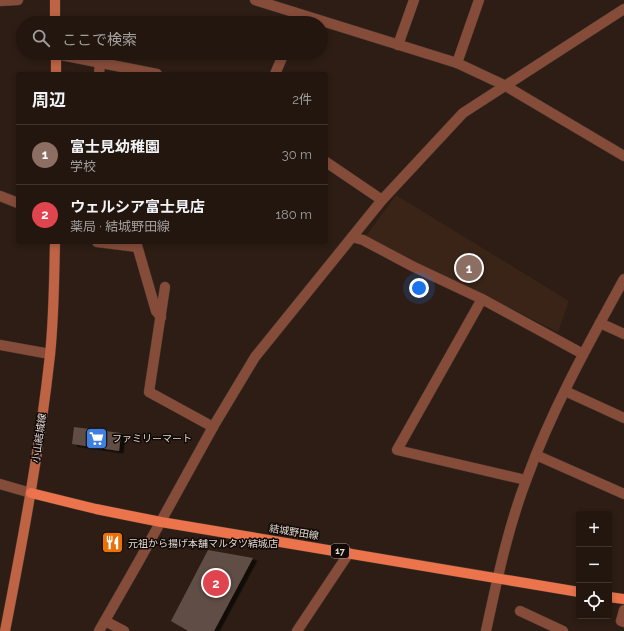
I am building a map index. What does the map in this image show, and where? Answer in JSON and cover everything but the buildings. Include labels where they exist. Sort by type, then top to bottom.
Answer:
[{"type":"main road","points":[[55,0],[55,16]]},
{"type":"main road","points":[[56,60],[56,72]]},
{"type":"main road","name":"小山結城線","points":[[5,631],[31,493],[50,354],[53,316],[55,244]]},
{"type":"main road","name":"結城野田線","points":[[31,493],[96,509],[161,522],[576,592]]},
{"type":"main road","points":[[612,597],[624,599]]},
{"type":"street","points":[[0,0],[18,0]]},
{"type":"street","points":[[255,0],[293,16]]},
{"type":"street","points":[[398,45],[414,0]]},
{"type":"street","points":[[457,64],[480,0]]},
{"type":"street","points":[[99,631],[213,427],[255,357],[382,200],[462,112],[624,9]]},
{"type":"street","points":[[328,26],[398,45],[457,64],[504,85],[624,156]]},
{"type":"street","points":[[85,60],[147,72]]},
{"type":"street","points":[[276,72],[281,60]]},
{"type":"street","points":[[99,72],[100,63]]},
{"type":"street","points":[[328,163],[382,200]]},
{"type":"street","points":[[0,196],[16,202]]},
{"type":"street","points":[[352,237],[363,240],[412,266],[482,299],[583,354]]},
{"type":"street","points":[[136,245],[156,312],[161,317]]},
{"type":"street","points":[[486,631],[510,533],[526,480],[583,354],[624,279]]},
{"type":"street","points":[[165,287],[149,392],[213,427]]},
{"type":"street","points":[[482,299],[397,450],[526,480]]},
{"type":"street","points":[[600,323],[624,334]]},
{"type":"street","points":[[0,345],[50,354]]},
{"type":"street","points":[[565,391],[624,418]]},
{"type":"street","points":[[536,455],[624,494]]},
{"type":"street","points":[[0,484],[31,493]]},
{"type":"street","points":[[297,631],[349,553]]},
{"type":"street","points":[[520,610],[563,631]]},
{"type":"street","points":[[616,631],[623,621],[624,610]]},
{"type":"street","points":[[105,621],[124,631]]},
{"type":"shaded area","points":[[396,195],[569,301],[558,332],[485,296],[363,240]]},
{"type":"place","name":"富士見幼稚園","points":[[469,268]]},
{"type":"place","name":"ファミリーマート","points":[[96,438]]},
{"type":"place","name":"元祖から揚げ本舗マルタツ結城店","points":[[112,543]]},
{"type":"place","name":"ウェルシア富士見店","points":[[216,583]]}]
